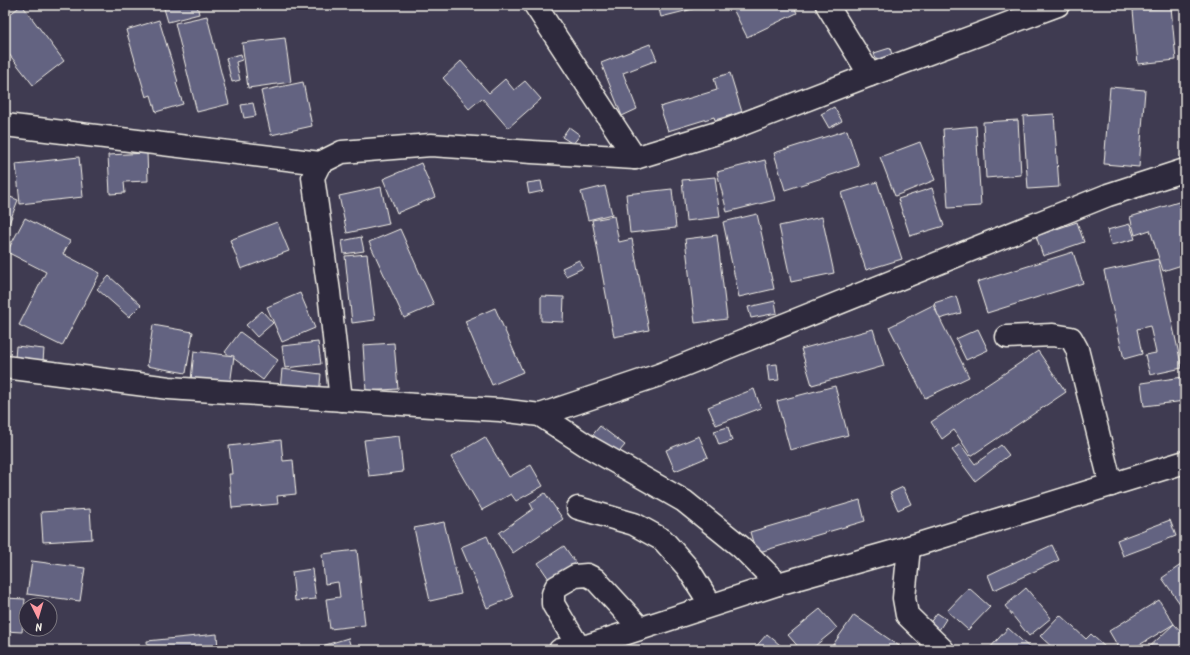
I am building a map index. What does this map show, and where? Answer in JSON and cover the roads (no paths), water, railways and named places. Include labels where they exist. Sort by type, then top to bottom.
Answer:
[{"type":"street","points":[[535,5],[635,158]]},
{"type":"street","points":[[827,5],[870,75]]},
{"type":"street","points":[[5,125],[320,163],[342,152],[431,145],[635,158],[730,129],[1058,5]]},
{"type":"street","points":[[320,163],[313,177],[329,292],[341,400]]},
{"type":"street","points":[[5,367],[169,388],[500,410],[540,415],[659,376],[1108,196],[1185,170]]},
{"type":"street","points":[[1007,337],[1053,335],[1071,338],[1077,349],[1111,485]]},
{"type":"street","points":[[540,415],[589,447],[684,501],[741,547],[778,584]]},
{"type":"street","points":[[640,628],[596,579],[587,575],[575,576],[556,587],[553,594],[553,604],[569,648],[590,645],[778,584],[909,547],[1185,462]]},
{"type":"street","points":[[578,508],[634,524],[663,540],[687,567],[711,605]]},
{"type":"street","points":[[909,547],[904,598],[907,615],[942,650]]}]
